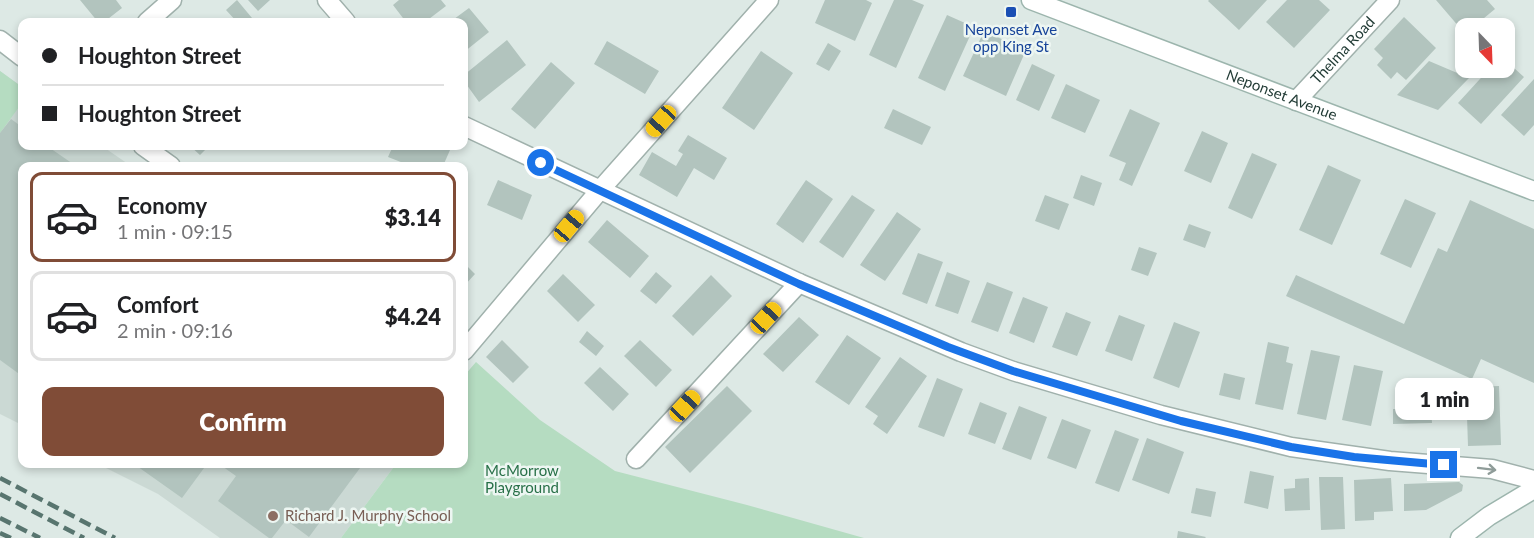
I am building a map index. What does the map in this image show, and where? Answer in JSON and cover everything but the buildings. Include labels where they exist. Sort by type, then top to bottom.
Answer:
[{"type":"street","points":[[152,18],[172,0]]},
{"type":"street","points":[[327,0],[343,18]]},
{"type":"street","points":[[468,346],[600,190],[769,0]]},
{"type":"street","name":"Thelma Road","points":[[1296,100],[1390,0]]},
{"type":"street","name":"Neponset Avenue","points":[[1041,2],[1296,100],[1531,186]]},
{"type":"street","points":[[0,40],[18,54]]},
{"type":"street","points":[[468,128],[799,284],[986,362],[1078,392],[1254,439],[1322,452],[1390,461],[1492,469],[1534,480]]},
{"type":"street","points":[[149,150],[165,162]]},
{"type":"street","points":[[636,459],[799,284]]},
{"type":"street","points":[[1460,538],[1489,516],[1534,489]]},
{"type":"shaded area","points":[[0,71],[18,84],[18,150],[108,150],[125,162],[18,162],[18,423],[0,414]]},
{"type":"shaded area","name":"Richard J. Murphy School","points":[[106,468],[393,468],[341,538],[220,538],[158,494]]},
{"type":"green space","points":[[0,71],[18,84],[18,108],[0,133]]},
{"type":"green space","name":"McMorrow Playground","points":[[476,362],[540,420],[615,471],[864,538],[341,538],[393,468],[468,468],[468,371]]},
{"type":"railway","points":[[0,478],[115,538]]},
{"type":"railway","points":[[0,494],[84,538]]},
{"type":"railway","points":[[0,518],[40,538]]},
{"type":"railway","points":[[0,533],[11,538]]},
{"type":"place","name":"Neponset Ave opp King St","points":[[1011,12]]},
{"type":"place","name":"Richard J. Murphy School","points":[[273,516]]},
{"type":"route","points":[[541,163],[799,284],[986,362],[1109,401],[1219,431],[1291,447],[1354,457],[1444,465]]}]
